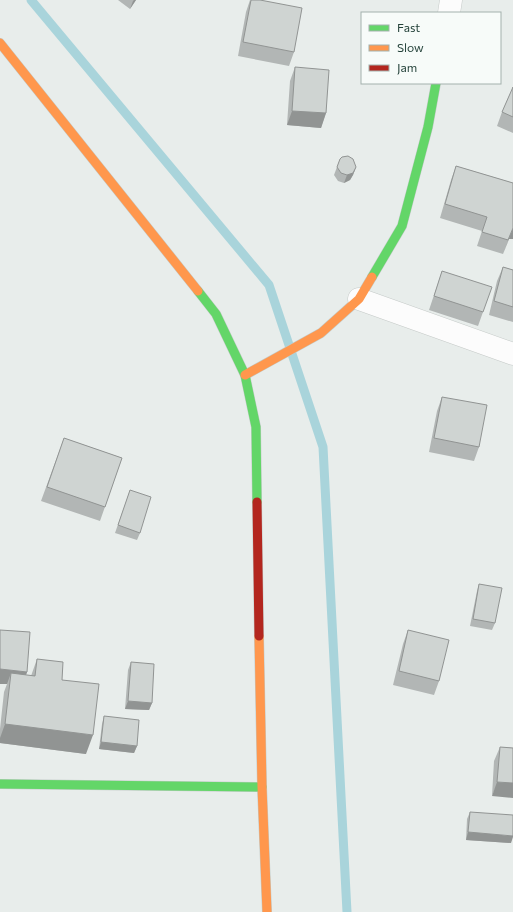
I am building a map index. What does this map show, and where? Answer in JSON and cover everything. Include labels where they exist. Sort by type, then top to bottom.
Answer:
[{"type":"street","points":[[449,12],[451,0]]},
{"type":"street","points":[[0,43],[216,314],[245,374],[256,427],[262,787],[268,912]]},
{"type":"street","points":[[245,374],[321,333],[359,299],[402,226],[428,127],[436,84]]},
{"type":"street","points":[[359,299],[513,354]]},
{"type":"street","points":[[0,784],[262,787]]},
{"type":"building","points":[[251,0],[260,0],[302,8],[294,52],[243,42]]},
{"type":"building","points":[[295,67],[329,70],[326,113],[292,111]]},
{"type":"building","points":[[513,87],[513,117],[502,112]]},
{"type":"building","points":[[348,156],[353,159],[356,167],[353,173],[347,175],[341,173],[337,167],[342,157]]},
{"type":"building","points":[[456,166],[513,183],[513,228],[508,240],[482,232],[487,217],[445,204]]},
{"type":"building","points":[[503,267],[513,270],[513,307],[494,301]]},
{"type":"building","points":[[442,271],[492,287],[483,312],[434,296]]},
{"type":"building","points":[[442,397],[487,405],[479,447],[434,438]]},
{"type":"building","points":[[64,438],[122,458],[105,507],[47,487]]},
{"type":"building","points":[[130,490],[151,497],[140,533],[118,525]]},
{"type":"building","points":[[479,584],[502,588],[495,623],[473,619]]},
{"type":"building","points":[[0,630],[30,632],[27,672],[0,669]]},
{"type":"building","points":[[408,630],[449,640],[439,681],[399,671]]},
{"type":"building","points":[[37,659],[63,662],[62,680],[99,684],[93,735],[5,724],[11,673],[35,676]]},
{"type":"building","points":[[131,662],[154,664],[152,703],[128,701]]},
{"type":"building","points":[[104,716],[139,720],[137,746],[101,742]]},
{"type":"building","points":[[500,747],[513,748],[513,783],[497,782]]},
{"type":"building","points":[[470,812],[513,815],[513,836],[468,832]]},
{"type":"waterway","points":[[31,0],[269,285],[323,447],[347,912]]},
{"type":"traffic: fast","points":[[372,277],[402,226],[428,127],[436,84]]},
{"type":"traffic: fast","points":[[198,291],[216,314],[245,375],[256,427],[257,502]]},
{"type":"traffic: fast","points":[[0,784],[262,787]]},
{"type":"traffic: slow","points":[[0,43],[198,291]]},
{"type":"traffic: slow","points":[[245,375],[321,333],[359,299],[372,277]]},
{"type":"traffic: slow","points":[[259,636],[262,787],[267,912]]},
{"type":"traffic: jam","points":[[257,502],[259,636]]}]
